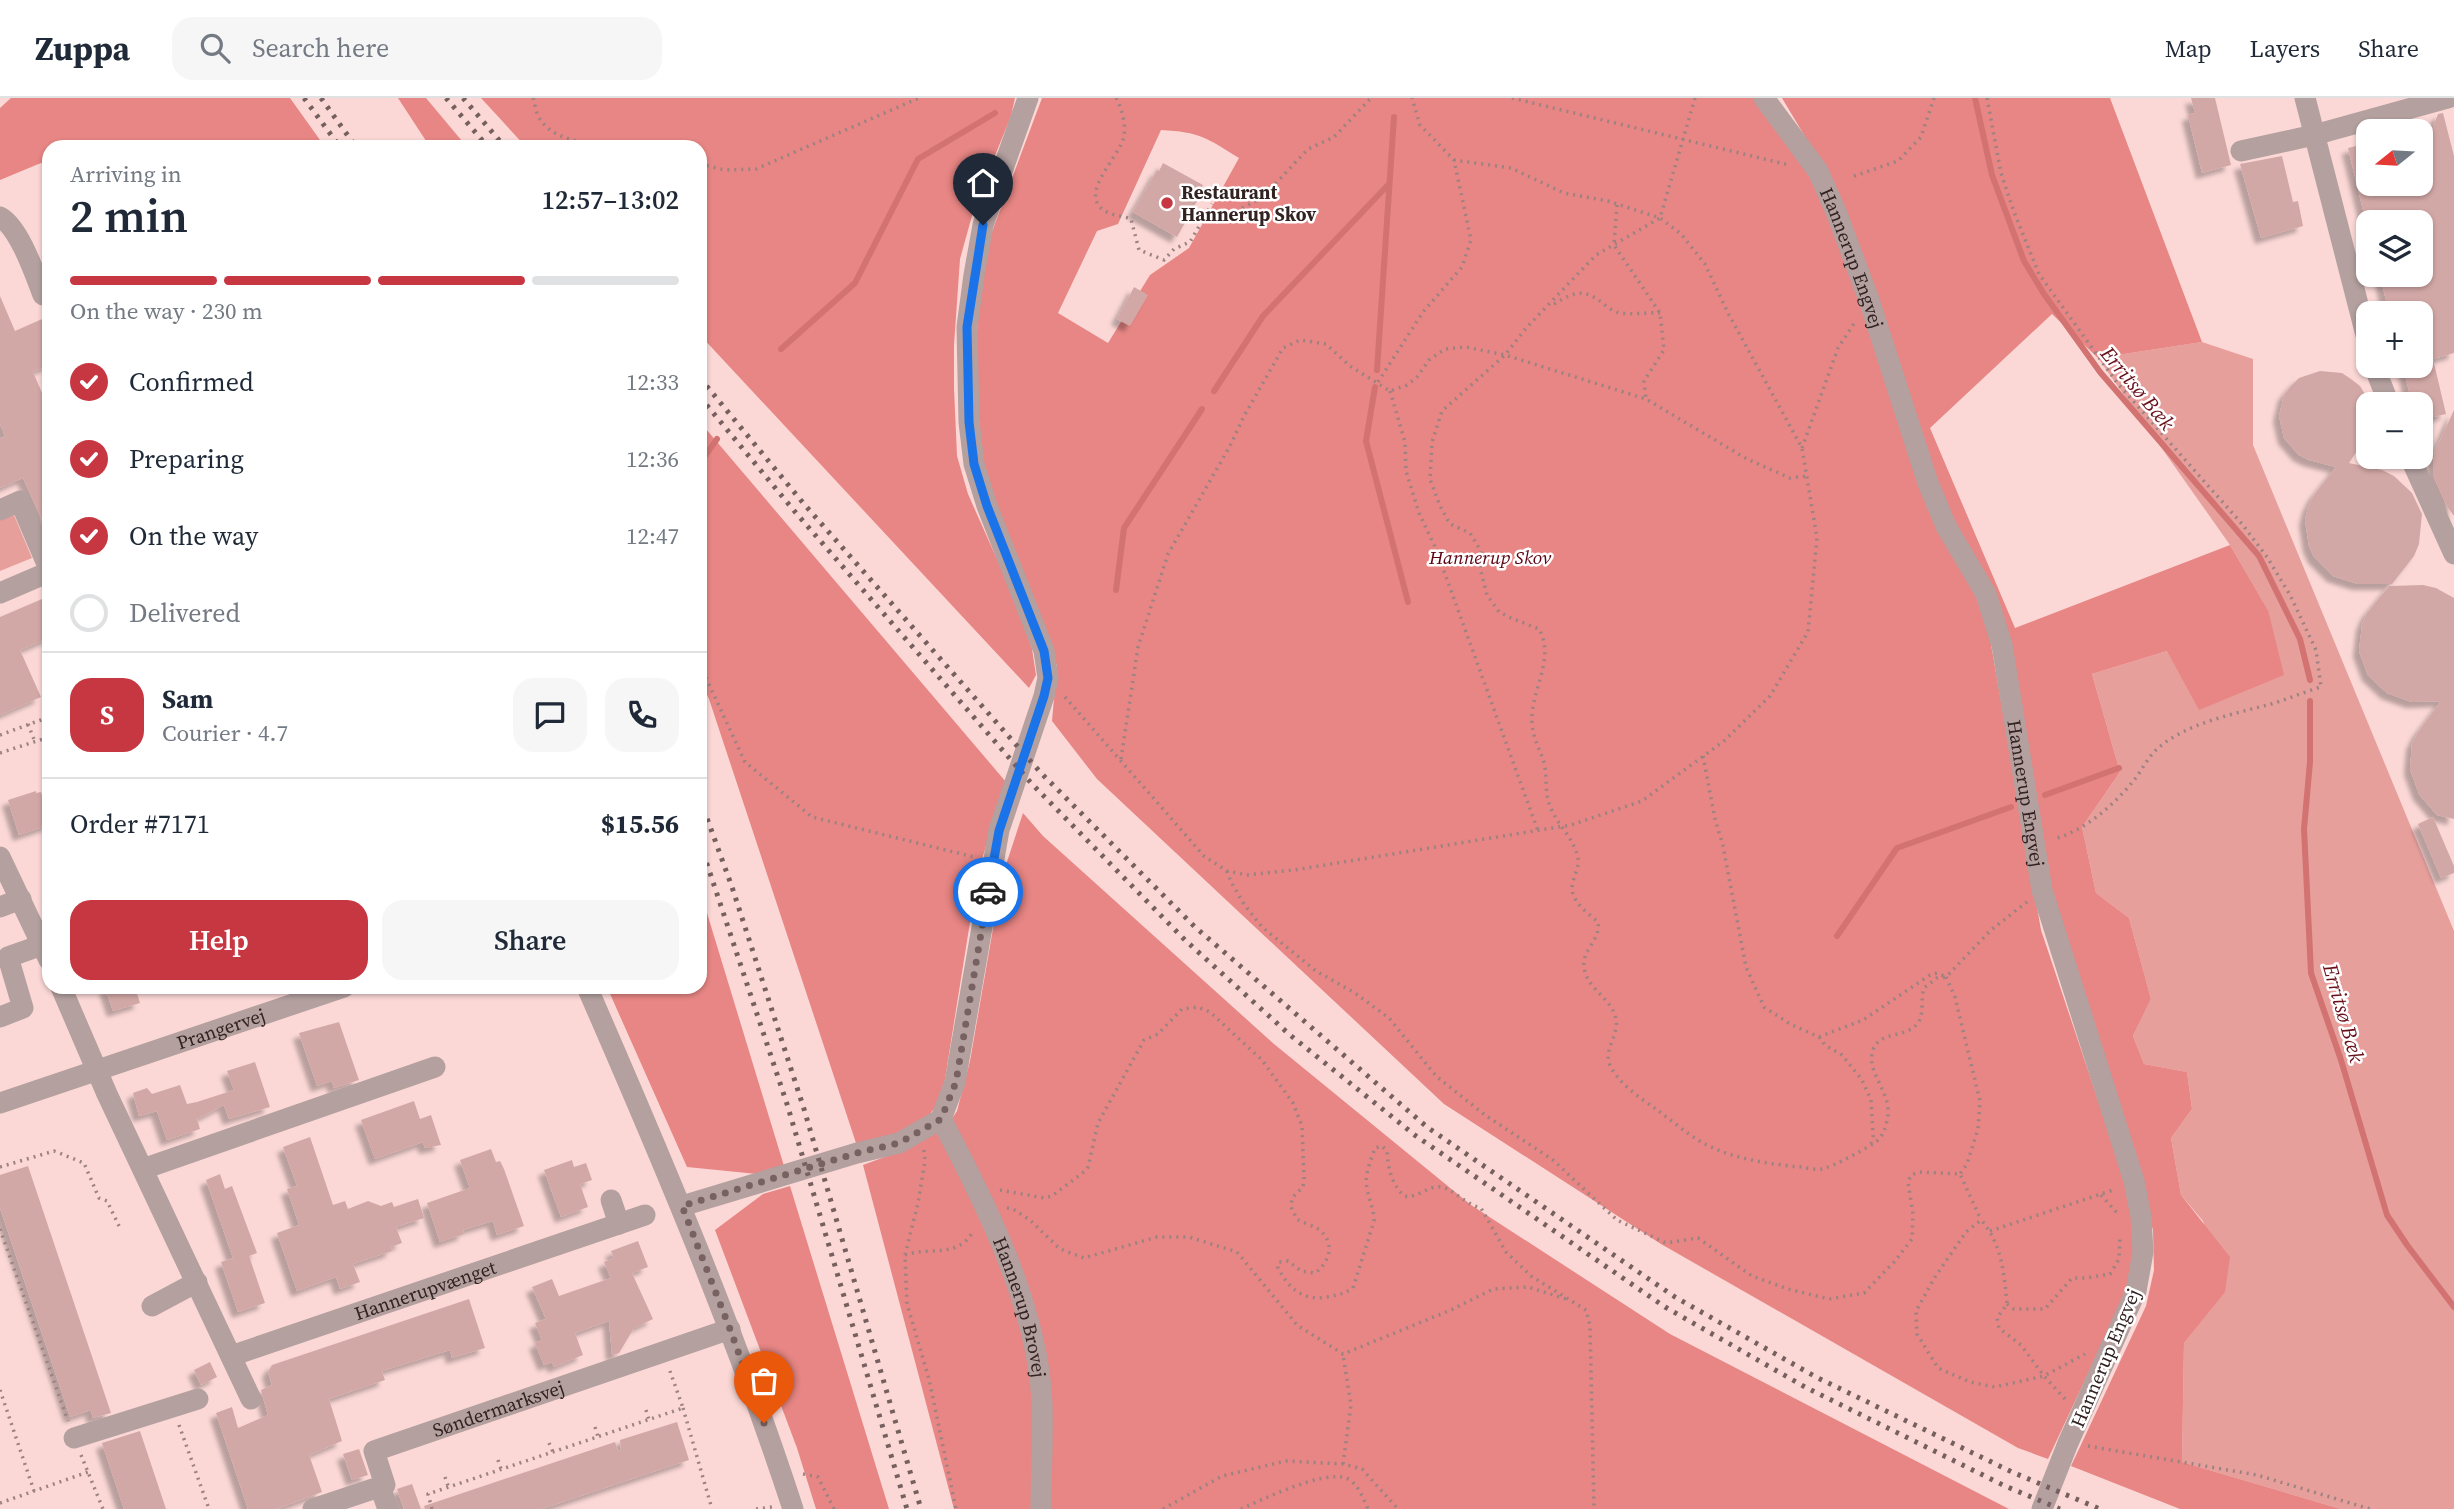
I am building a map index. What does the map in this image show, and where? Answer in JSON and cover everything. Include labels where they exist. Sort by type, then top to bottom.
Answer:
[{"type":"street","points":[[682,1206],[857,1153],[899,1143],[941,1119],[956,1082],[999,831],[1046,687],[1044,651],[987,506],[974,464],[969,422],[967,327],[983,225],[1028,98]]},
{"type":"street","name":"Hannerup Engvej","points":[[1764,98],[1818,171],[1869,300],[1928,483],[1946,526],[1986,594],[2002,645],[2042,890],[2134,1181],[2141,1217],[2143,1252],[2136,1291],[2068,1443],[2042,1509]]},
{"type":"street","points":[[2305,98],[2357,301]]},
{"type":"street","points":[[2241,151],[2314,135],[2448,98]]},
{"type":"street","points":[[0,217],[7,220],[19,241],[42,293]]},
{"type":"street","points":[[2415,469],[2454,554]]},
{"type":"street","points":[[0,510],[20,501],[42,553]]},
{"type":"street","points":[[0,593],[42,573]]},
{"type":"street","points":[[0,857],[42,938]]},
{"type":"street","points":[[0,907],[21,899]]},
{"type":"street","points":[[0,1017],[23,1008],[8,957],[42,943]]},
{"type":"street","points":[[64,994],[251,1399]]},
{"type":"street","name":"Prangervej","points":[[0,1103],[324,994]]},
{"type":"street","points":[[590,994],[682,1206],[730,1329],[793,1509]]},
{"type":"street","points":[[143,1169],[435,1067]]},
{"type":"street","name":"Hannerup Brovej","points":[[941,1119],[986,1207],[1022,1300],[1034,1343],[1042,1401],[1041,1509]]},
{"type":"street","points":[[611,1199],[619,1224]]},
{"type":"street","name":"Hannerupvænget","points":[[231,1356],[645,1215]]},
{"type":"street","points":[[152,1306],[197,1283]]},
{"type":"street","name":"Søndermarksvej","points":[[380,1487],[385,1485],[374,1451],[730,1329]]},
{"type":"street","points":[[74,1438],[198,1399]]},
{"type":"street","points":[[313,1509],[380,1487],[387,1509]]},
{"type":"path","points":[[533,98],[538,117],[553,131],[572,140]]},
{"type":"path","points":[[707,166],[725,170],[756,169],[919,98]]},
{"type":"path","points":[[1116,98],[1121,107],[1124,136],[1096,186],[1096,197],[1108,213],[1131,219],[1139,250],[1164,260],[1174,249],[1190,242],[1212,204]]},
{"type":"path","points":[[1242,208],[1262,198],[1308,149],[1334,136],[1371,98]]},
{"type":"path","points":[[1378,382],[1423,312],[1462,267],[1471,240],[1454,160],[1420,125],[1412,98]]},
{"type":"path","points":[[1512,98],[1818,171]]},
{"type":"path","points":[[1695,98],[1660,218],[1596,255],[1504,355],[1442,411],[1432,442],[1430,479],[1450,524],[1470,533],[1481,551],[1480,568],[1487,595],[1499,611],[1539,629],[1544,638],[1546,650],[1532,704],[1532,723],[1536,746],[1543,760],[1549,805],[1572,841],[1577,856],[1578,869],[1572,884],[1573,895],[1579,906],[1598,922],[1595,939],[1583,959],[1587,979],[1614,1011],[1617,1021],[1608,1052],[1608,1062],[1619,1079],[1704,1143],[1758,1163],[1823,1169],[1871,1145],[1880,1139],[1885,1130],[1889,1112],[1884,1088],[1871,1061],[1873,1049],[1884,1038],[1914,1027],[1919,1022],[1924,988],[1937,978],[1946,977],[1991,930],[2042,890]]},
{"type":"path","points":[[1854,176],[1898,161],[1921,137],[1934,98]]},
{"type":"path","points":[[1987,98],[2001,173],[2039,274],[2118,384],[2242,524],[2267,557],[2290,595],[2316,650],[2321,687],[2272,704],[2218,717],[2182,734],[2157,749],[2134,780],[2104,812],[2068,835],[2035,844]]},
{"type":"path","points":[[1046,687],[1121,759],[1204,856],[1227,871],[1247,875],[1294,870],[1561,827],[1642,801],[1724,741],[1770,696],[1808,632],[1816,538],[1802,448],[1728,313],[1705,264],[1681,233],[1660,218],[1617,204],[1564,192],[1511,168],[1454,160]]},
{"type":"path","points":[[1617,204],[1614,245],[1660,313],[1664,350],[1644,381],[1646,399]]},
{"type":"path","points":[[1549,306],[1568,296],[1584,292],[1620,313],[1660,313]]},
{"type":"path","points":[[1802,448],[1838,348],[1869,300]]},
{"type":"path","points":[[1121,759],[1138,648],[1168,554],[1283,348],[1300,340],[1326,344],[1350,366],[1390,391],[1405,442],[1406,471],[1419,513],[1436,549],[1538,831]]},
{"type":"path","points":[[1390,391],[1406,385],[1429,360],[1445,349],[1466,347],[1504,355],[1646,399],[1747,459],[1790,478],[1806,476]]},
{"type":"path","points":[[707,680],[745,762],[811,817],[993,862]]},
{"type":"path","points":[[0,735],[42,718]]},
{"type":"path","points":[[28,724],[35,741]]},
{"type":"path","points":[[0,753],[42,739]]},
{"type":"path","points":[[1703,756],[1746,967],[1764,1007],[1790,1024],[1819,1037],[1825,1045],[1842,1055],[1862,1080],[1871,1100],[1871,1145]]},
{"type":"path","points":[[1227,871],[1244,904],[1262,927],[1316,971],[1355,993],[1389,1018],[1436,1076],[1485,1115],[1553,1160],[1617,1220],[1665,1242],[1698,1238],[1752,1276],[1788,1289],[1829,1299],[1864,1293],[1912,1239],[1913,1214],[1908,1182],[1911,1175],[1919,1172],[1960,1174]]},
{"type":"path","points":[[1819,1037],[1863,1020],[1930,975],[1946,977],[1955,997],[1980,1101],[1978,1129],[1967,1164],[1960,1174]]},
{"type":"path","points":[[905,1255],[957,1248],[967,1243],[990,1194],[998,1190],[1044,1198],[1052,1196],[1085,1171],[1098,1123],[1144,1040],[1158,1034],[1182,1009],[1198,1007],[1210,1012],[1262,1060],[1293,1102],[1302,1126],[1304,1179],[1303,1186],[1292,1199],[1291,1207],[1297,1219],[1317,1228],[1325,1236],[1330,1258],[1315,1273],[1307,1273],[1288,1261],[1279,1262],[1278,1268],[1282,1275],[1297,1293],[1315,1299],[1344,1294],[1353,1288],[1374,1222],[1366,1177],[1375,1148],[1382,1146],[1387,1151],[1392,1179],[1404,1196],[1411,1197],[1436,1187],[1443,1188],[1469,1205],[1481,1208],[1506,1252],[1531,1276],[1586,1310],[1590,1325],[1594,1509]]},
{"type":"path","points":[[922,1131],[925,1161],[905,1255],[907,1304],[929,1379],[956,1509]]},
{"type":"path","points":[[0,1167],[54,1151],[85,1163],[99,1198],[107,1201],[121,1230]]},
{"type":"path","points":[[1960,1174],[1980,1220],[1990,1231],[2002,1261],[2007,1304],[1997,1318],[1999,1328],[2021,1345],[2043,1376],[2081,1417]]},
{"type":"path","points":[[1990,1231],[2101,1195],[2134,1181]]},
{"type":"path","points":[[2101,1195],[2121,1217]]},
{"type":"path","points":[[986,1207],[1013,1209],[1030,1220],[1060,1249],[1084,1258],[1157,1237],[1189,1237],[1237,1252],[1297,1325],[1343,1354],[1351,1405],[1343,1464]]},
{"type":"path","points":[[1980,1220],[1966,1232],[1935,1277],[1916,1311],[1917,1334],[1938,1368],[1970,1382],[1995,1387],[2043,1376],[2115,1339]]},
{"type":"path","points":[[0,1228],[74,1438],[103,1509]]},
{"type":"path","points":[[2007,1304],[2014,1309],[2045,1309],[2072,1278],[2110,1274],[2119,1259],[2120,1231]]},
{"type":"path","points":[[1343,1354],[1451,1310],[1493,1289],[1528,1287],[1571,1300]]},
{"type":"path","points":[[663,1353],[683,1408],[712,1509]]},
{"type":"path","points":[[0,1390],[34,1491]]},
{"type":"path","points":[[173,1407],[209,1509]]},
{"type":"path","points":[[432,1509],[428,1494],[683,1408]]},
{"type":"path","points":[[646,1410],[649,1420]]},
{"type":"path","points":[[595,1427],[598,1437]]},
{"type":"path","points":[[549,1443],[553,1451]]},
{"type":"path","points":[[2068,1443],[2257,1475],[2370,1509]]},
{"type":"path","points":[[498,1460],[501,1469]]},
{"type":"path","points":[[1163,1509],[1222,1476],[1286,1461],[1343,1464],[1362,1469],[1398,1509]]},
{"type":"path","points":[[780,1470],[818,1477],[834,1509]]},
{"type":"path","points":[[0,1503],[88,1472]]},
{"type":"path","points":[[1241,1509],[1273,1494],[1335,1476],[1349,1479],[1360,1491],[1368,1509]]},
{"type":"path","points":[[445,1477],[448,1486]]},
{"type":"shaded area","points":[[2202,342],[2253,359],[2253,445],[2454,931],[2454,1509],[2341,1509],[2182,1462],[2184,1343],[2224,1292],[2203,1221],[2181,1195],[2171,1138],[2192,1109],[2187,1072],[2144,1064],[2133,1036],[2151,999],[2129,918],[2096,893],[2082,827],[2120,772],[2092,674],[2167,651],[2268,610],[2230,545],[2098,358]]},
{"type":"shaded area","points":[[14,515],[32,558],[0,571],[0,520]]},
{"type":"green space","points":[[11,98],[290,98],[320,140],[42,140],[42,163],[0,180],[0,108]]},
{"type":"green space","points":[[398,98],[426,98],[461,140],[425,140]]},
{"type":"green space","points":[[481,98],[1015,98],[1011,116],[975,205],[960,259],[954,388],[957,456],[968,494],[1012,593],[1032,649],[1036,675],[1029,688],[707,343],[707,140],[520,140]]},
{"type":"green space","name":"Hannerup Skov","points":[[1042,98],[1755,98],[1797,154],[1821,195],[1988,627],[2041,930],[2121,1169],[2135,1219],[2135,1261],[2129,1286],[2048,1459],[2018,1448],[1661,1244],[1444,1104],[1097,779],[1052,721],[1057,666],[982,465],[975,359],[987,245]],"holes":[[[1161,130],[1203,137],[1239,158],[1189,248],[1150,275],[1108,343],[1058,313],[1097,231],[1118,224]]]},
{"type":"green space","points":[[1782,98],[2110,98],[2202,342],[2098,358],[2052,314],[1930,428],[2015,628],[2230,545],[2268,610],[2284,675],[2199,710],[2167,651],[2092,674],[2120,772],[2082,827],[2096,893],[2129,918],[2151,999],[2133,1036],[2144,1064],[2187,1072],[2192,1109],[2171,1138],[2181,1195],[2230,1257],[2225,1292],[2184,1343],[2182,1462],[2341,1509],[2180,1509],[2071,1466],[2146,1306],[2154,1270],[2153,1230],[2051,891],[2008,635],[1949,515],[1838,192]]},
{"type":"green space","points":[[707,430],[1006,782],[978,872],[941,1096],[929,1115],[911,1128],[890,1136],[856,1143],[709,699]]},
{"type":"green space","points":[[1023,813],[1043,836],[1274,1044],[1471,1205],[1670,1334],[2009,1509],[954,1509],[863,1165],[906,1149],[949,1123],[957,1111],[970,1061],[1002,877]]},
{"type":"green space","points":[[707,913],[784,1166],[757,1174],[687,1167],[610,994],[707,994]]},
{"type":"green space","points":[[790,1186],[889,1509],[816,1509],[797,1448],[715,1230],[763,1194]]},
{"type":"building","points":[[2191,98],[2215,98],[2231,165],[2202,173],[2188,115],[2195,113]]},
{"type":"building","points":[[2443,113],[2454,156],[2454,353],[2433,359],[2433,301],[2386,301],[2383,287],[2433,287],[2433,210],[2363,210],[2360,196],[2433,196],[2433,127],[2438,114]]},
{"type":"building","points":[[2356,146],[2356,181],[2348,148]]},
{"type":"building","points":[[2282,156],[2293,202],[2298,201],[2303,226],[2261,238],[2240,164]]},
{"type":"building","name":"Restaurant Hannerup Skov","points":[[1163,163],[1203,185],[1199,193],[1201,194],[1177,237],[1133,212]]},
{"type":"building","points":[[1134,287],[1148,295],[1130,326],[1117,319]]},
{"type":"building","points":[[0,296],[15,331],[42,319],[42,368],[33,372],[42,393],[42,520],[23,478],[0,488],[0,439],[5,436],[0,424]]},
{"type":"building","points":[[2433,359],[2446,414],[2433,417],[2433,392],[2409,392],[2406,378],[2433,378]]},
{"type":"building","points":[[2320,371],[2342,373],[2360,386],[2364,392],[2356,392],[2356,452],[2349,463],[2356,464],[2356,469],[2377,469],[2394,476],[2412,493],[2422,514],[2419,544],[2414,556],[2392,584],[2358,584],[2333,576],[2314,557],[2309,546],[2305,520],[2308,507],[2336,467],[2299,455],[2284,438],[2279,416],[2284,395],[2299,378]]},
{"type":"building","points":[[2454,410],[2454,516],[2433,475],[2435,451]]},
{"type":"building","points":[[2423,585],[2436,588],[2454,598],[2454,819],[2437,815],[2419,794],[2410,769],[2412,744],[2441,701],[2412,702],[2387,693],[2368,675],[2359,651],[2362,625],[2367,613],[2389,586]]},
{"type":"building","points":[[42,599],[42,641],[20,650],[41,697],[0,715],[0,617]]},
{"type":"building","points":[[36,791],[41,792],[42,827],[19,835],[8,800]]},
{"type":"building","points":[[2433,817],[2454,866],[2454,873],[2441,878],[2418,824]]},
{"type":"building","points":[[107,994],[137,994],[140,1003],[113,1011]]},
{"type":"building","points":[[339,1022],[359,1080],[334,1088],[332,1081],[317,1086],[299,1033]]},
{"type":"building","points":[[255,1062],[270,1107],[229,1119],[224,1105],[197,1119],[200,1129],[167,1140],[157,1111],[139,1116],[133,1093],[147,1088],[152,1094],[180,1085],[187,1104],[197,1102],[234,1090],[227,1071]]},
{"type":"building","points":[[414,1101],[420,1119],[431,1115],[441,1145],[425,1148],[423,1142],[375,1159],[361,1120]]},
{"type":"building","points":[[310,1137],[333,1205],[345,1201],[348,1209],[368,1201],[381,1206],[392,1202],[394,1207],[418,1199],[424,1218],[396,1227],[402,1243],[391,1247],[392,1251],[353,1264],[360,1282],[340,1289],[336,1277],[297,1291],[277,1233],[299,1225],[287,1189],[297,1186],[283,1147]]},
{"type":"building","points":[[491,1149],[496,1162],[500,1161],[504,1169],[524,1226],[497,1235],[493,1221],[463,1230],[464,1234],[440,1242],[427,1203],[470,1188],[460,1160]]},
{"type":"building","points":[[572,1160],[574,1167],[586,1163],[592,1180],[580,1184],[588,1207],[561,1217],[544,1170]]},
{"type":"building","points":[[28,1166],[111,1413],[93,1418],[91,1410],[70,1417],[0,1208],[0,1175]]},
{"type":"building","points":[[220,1174],[225,1189],[232,1186],[257,1253],[249,1256],[265,1303],[238,1312],[221,1262],[233,1258],[206,1180]]},
{"type":"building","points":[[638,1241],[648,1267],[632,1273],[653,1319],[634,1328],[619,1353],[612,1355],[609,1321],[575,1333],[583,1355],[554,1367],[552,1362],[544,1365],[535,1343],[542,1340],[535,1323],[546,1319],[532,1287],[552,1279],[559,1296],[611,1278],[604,1262],[614,1258],[611,1251]]},
{"type":"building","points":[[469,1299],[485,1348],[452,1358],[450,1350],[382,1371],[385,1380],[329,1399],[342,1441],[309,1455],[322,1492],[277,1509],[248,1509],[216,1413],[232,1407],[238,1428],[268,1415],[261,1390],[272,1385],[268,1372],[272,1365]]},
{"type":"building","points":[[210,1362],[217,1377],[201,1385],[194,1370]]},
{"type":"building","points":[[677,1422],[689,1460],[542,1509],[425,1509],[424,1506],[615,1442],[618,1451],[621,1450],[620,1440]]},
{"type":"building","points":[[140,1431],[166,1509],[124,1509],[102,1443]]},
{"type":"building","points":[[359,1449],[368,1475],[352,1480],[343,1454]]},
{"type":"building","points":[[412,1484],[421,1509],[404,1509],[397,1489]]},
{"type":"waterway","name":"Erritsø Bæk","points":[[1975,98],[1992,175],[2024,261],[2044,294],[2100,372],[2259,556],[2300,639],[2310,680]]},
{"type":"waterway","points":[[781,349],[855,283],[918,159],[995,113]]},
{"type":"waterway","points":[[1377,370],[1394,117]]},
{"type":"waterway","points":[[1214,391],[1263,316],[1388,185]]},
{"type":"waterway","points":[[1375,387],[1366,441],[1408,602]]},
{"type":"waterway","points":[[1116,590],[1124,528],[1202,409]]},
{"type":"waterway","points":[[707,453],[717,439]]},
{"type":"waterway","name":"Erritsø Bæk","points":[[2310,701],[2310,762],[2304,829],[2311,973],[2341,1060],[2387,1215],[2454,1307]]},
{"type":"waterway","points":[[2045,795],[2119,768]]},
{"type":"waterway","points":[[1837,936],[1897,848],[2011,807]]},
{"type":"railway","points":[[304,98],[335,140]]},
{"type":"railway","points":[[321,98],[351,140]]},
{"type":"railway","points":[[446,98],[482,140]]},
{"type":"railway","points":[[463,98],[499,140]]},
{"type":"railway","points":[[707,386],[804,504],[1041,773],[1195,927],[1427,1127],[1675,1297],[1816,1377],[2012,1472],[2100,1509]]},
{"type":"railway","points":[[707,405],[796,513],[1032,784],[1185,940],[1290,1035],[1416,1136],[1665,1307],[1805,1387],[2005,1486],[2060,1509]]},
{"type":"railway","points":[[707,818],[804,1109],[921,1509]]},
{"type":"railway","points":[[707,864],[787,1104],[907,1509]]},
{"type":"way so far","points":[[764,1423],[682,1206],[857,1153],[899,1143],[941,1119],[956,1082],[988,892]]},
{"type":"place","name":"Restaurant Hannerup Skov","points":[[1167,203]]},
{"type":"route","points":[[983,225],[967,327],[969,422],[974,464],[987,506],[1044,651],[1048,678],[999,831],[988,892]]}]
